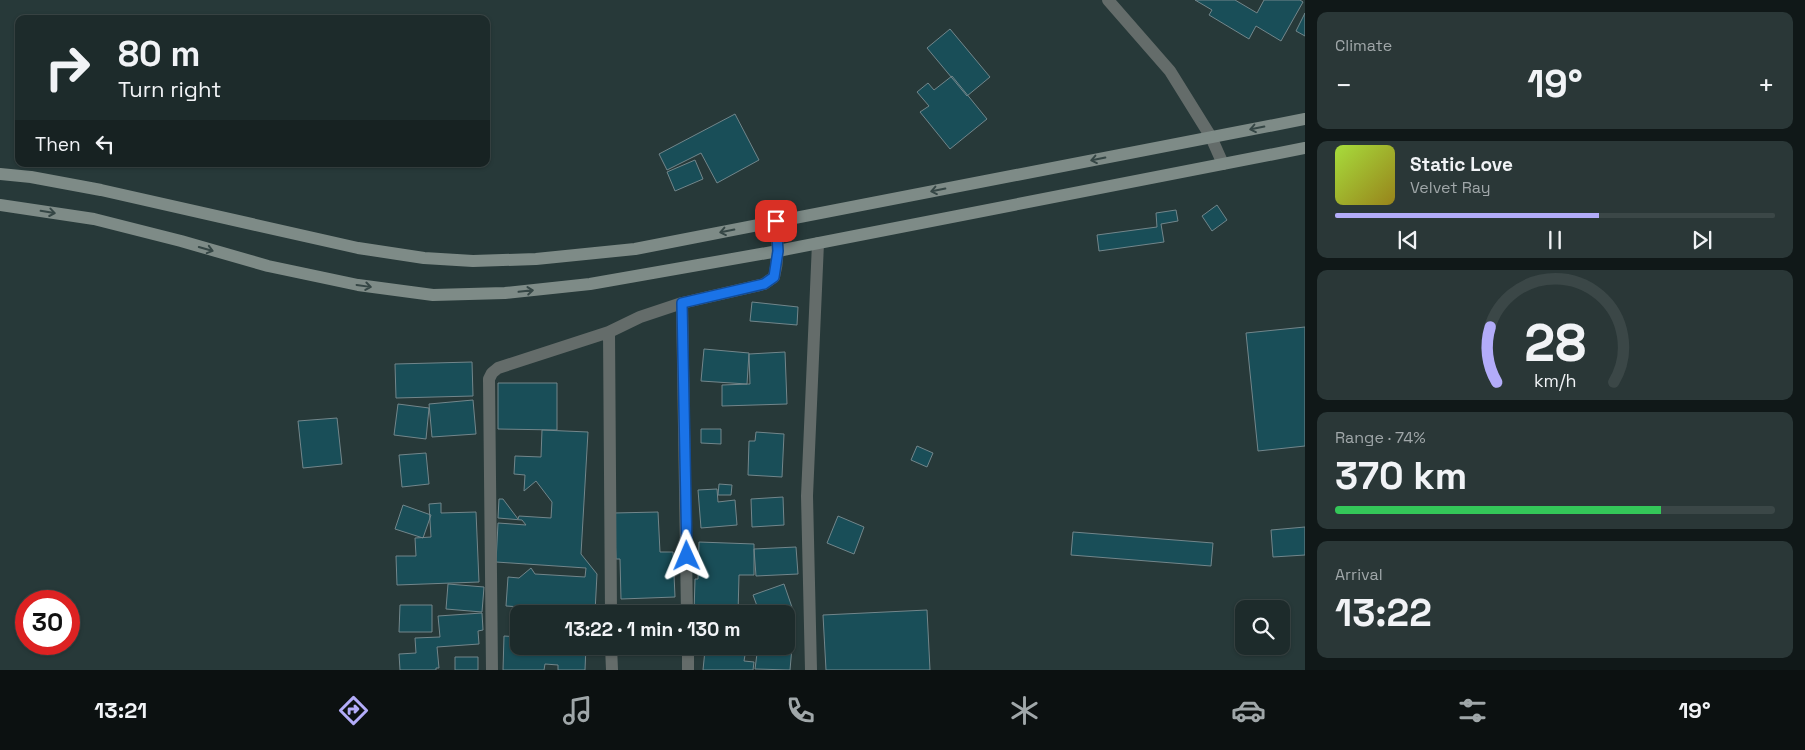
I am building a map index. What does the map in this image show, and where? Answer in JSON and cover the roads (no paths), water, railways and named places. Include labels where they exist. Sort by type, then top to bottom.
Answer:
[{"type":"main road","points":[[0,174],[31,177],[102,190],[358,248],[434,259],[473,261],[536,259],[635,249],[1305,119]]},
{"type":"main road","points":[[0,205],[94,219],[268,266],[358,285],[433,295],[505,293],[590,284],[778,251],[1305,148]]},
{"type":"street","points":[[1108,0],[1170,71],[1211,137],[1223,164]]},
{"type":"street","points":[[492,670],[489,379],[492,373],[498,368],[609,332],[640,317],[682,303],[764,284],[774,277],[778,251],[776,221]]},
{"type":"street","points":[[810,670],[808,496],[818,243]]},
{"type":"street","points":[[682,303],[688,605]]},
{"type":"street","points":[[609,332],[611,605]]},
{"type":"street","points":[[612,655],[612,670]]},
{"type":"street","points":[[688,655],[688,670]]}]
